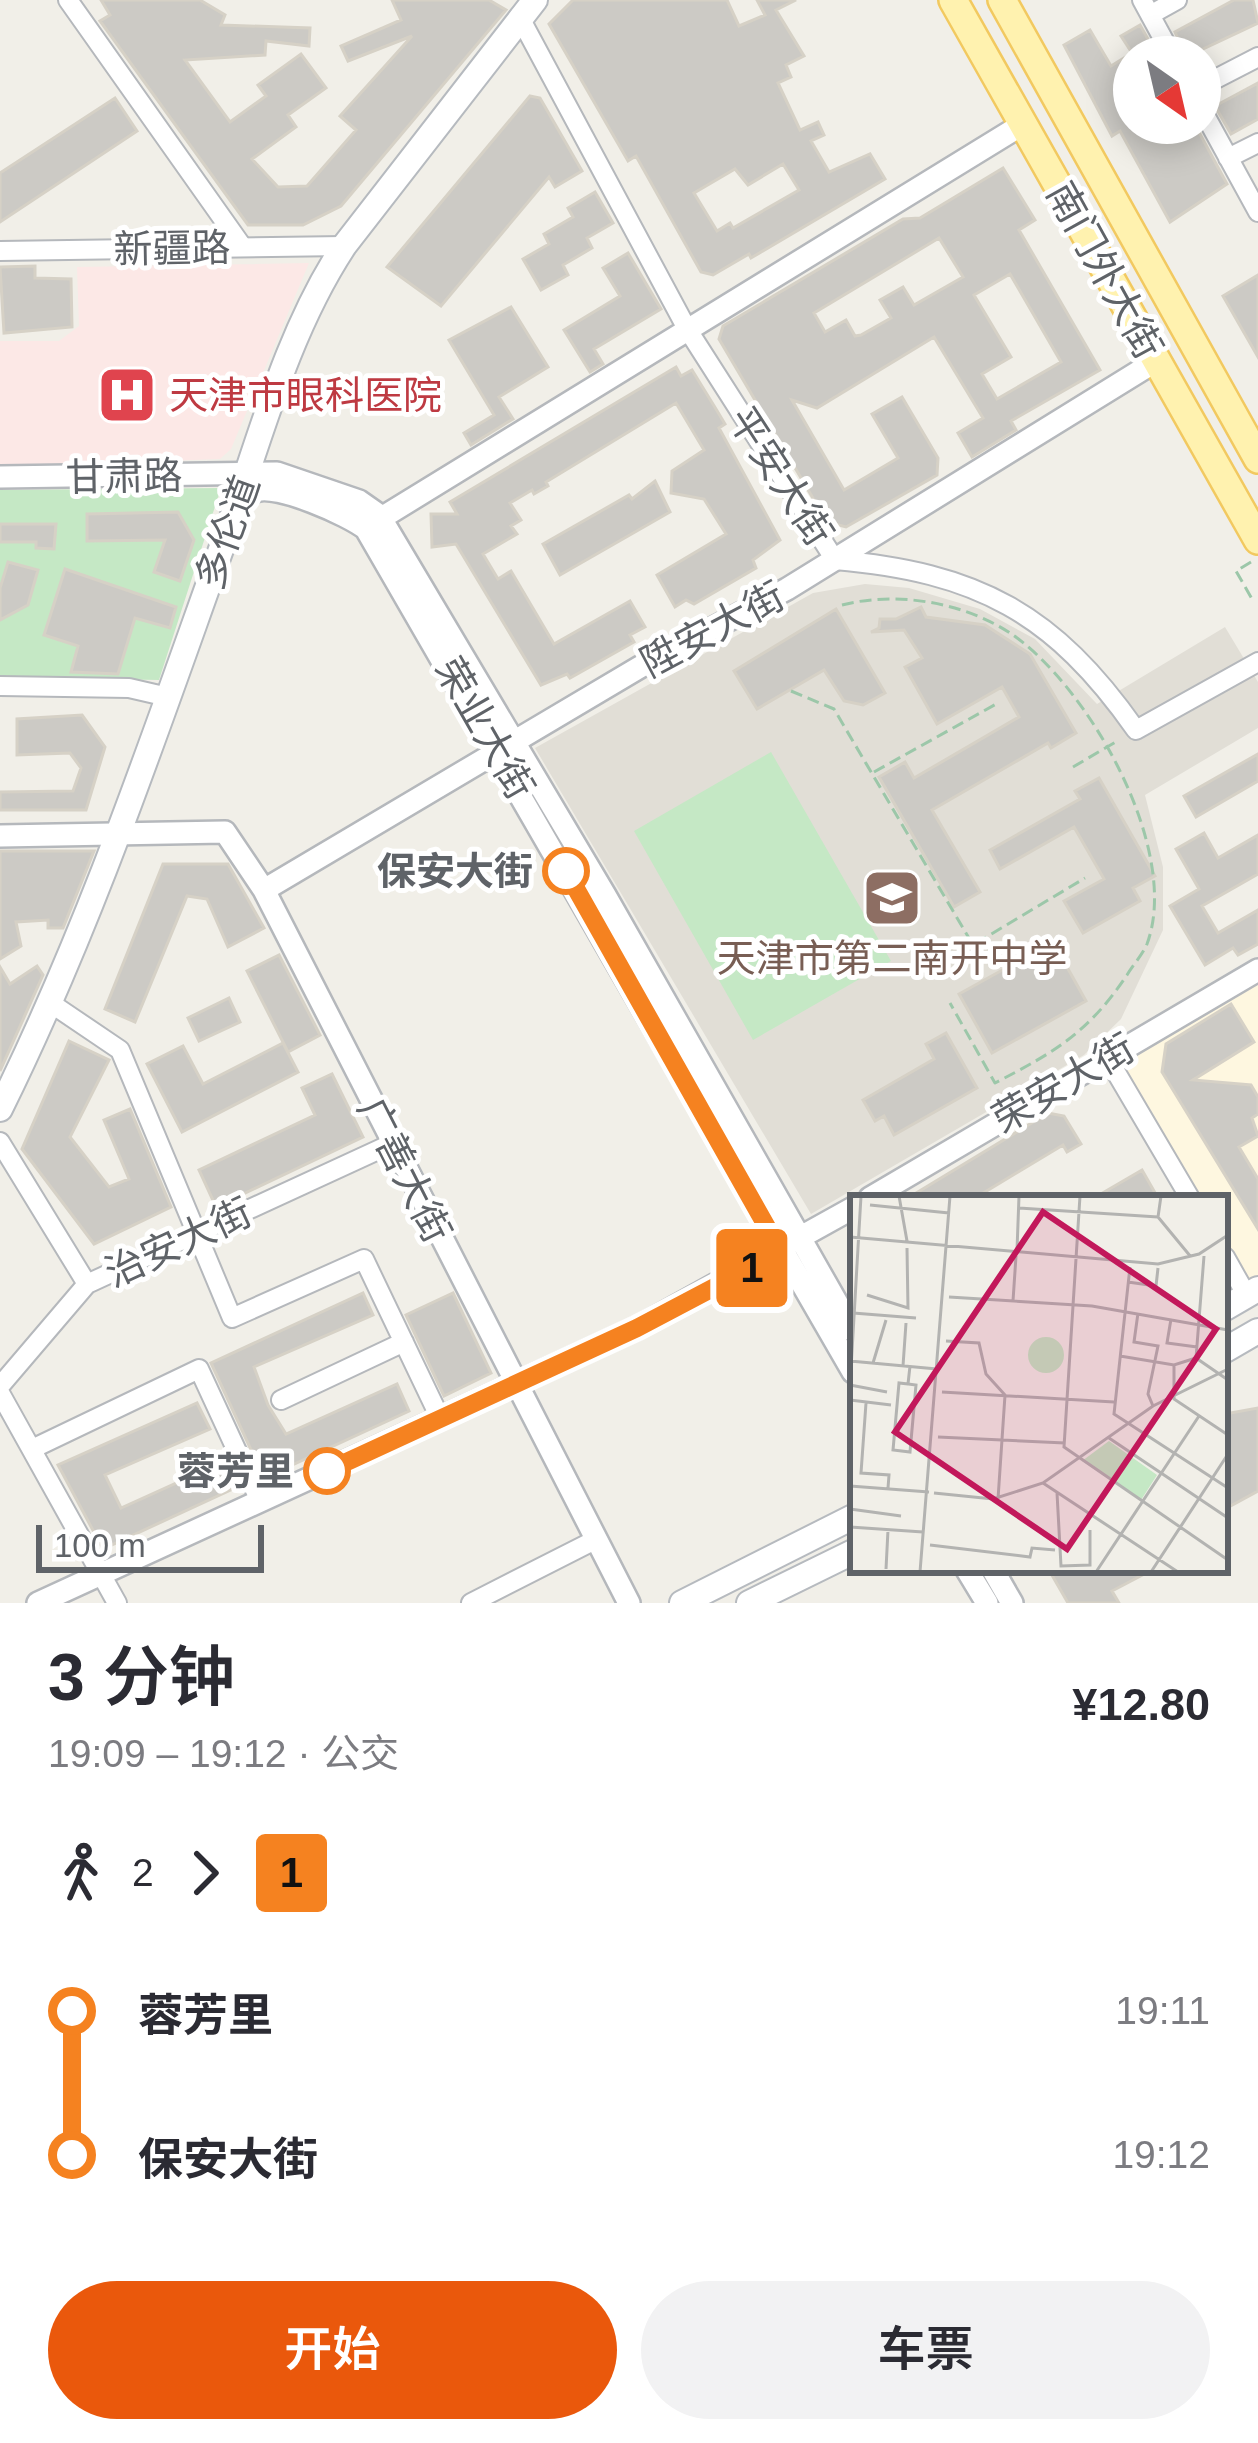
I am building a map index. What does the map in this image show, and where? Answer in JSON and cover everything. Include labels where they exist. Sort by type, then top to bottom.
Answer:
[{"type":"main road","name":"南门外大街","points":[[953,0],[1258,540]]},
{"type":"main road","name":"南门外大街","points":[[1002,0],[1258,459]]},
{"type":"main road","name":"多伦道","points":[[0,1109],[52,1004],[120,835],[284,368],[344,246],[527,8]]},
{"type":"main road","points":[[1228,1348],[1258,1331]]},
{"type":"main road","points":[[682,1603],[850,1519]]},
{"type":"main road","points":[[749,1603],[850,1553]]},
{"type":"street","points":[[68,0],[242,246]]},
{"type":"street","points":[[1162,36],[1146,7],[1178,0]]},
{"type":"street","name":"平安大街","points":[[527,8],[686,328],[835,560],[898,565],[1000,601],[1043,627],[1094,671],[1136,730]]},
{"type":"street","points":[[1221,76],[1258,57]]},
{"type":"street","points":[[234,512],[252,492],[268,489],[373,522],[1023,124]]},
{"type":"street","points":[[1228,158],[1258,143]]},
{"type":"street","points":[[1220,144],[1258,212]]},
{"type":"street","name":"新疆路","points":[[0,251],[344,246]]},
{"type":"street","name":"陞安大街","points":[[264,890],[835,560],[1156,361]]},
{"type":"street","points":[[248,474],[277,473],[359,500],[373,522]]},
{"type":"street","name":"甘肃路","points":[[0,477],[248,474]]},
{"type":"street","name":"荣业大街","points":[[373,522],[791,1246],[850,1366]]},
{"type":"street","points":[[1136,730],[1258,662]]},
{"type":"street","points":[[0,686],[129,688],[168,698]]},
{"type":"street","name":"广善大街","points":[[120,835],[225,832],[264,890],[629,1603]]},
{"type":"street","points":[[0,836],[120,835]]},
{"type":"street","name":"荣安大街","points":[[875,1195],[1258,970]]},
{"type":"street","points":[[52,1004],[120,1050],[200,1232],[232,1318],[364,1259],[440,1420]]},
{"type":"street","points":[[1107,1057],[1188,1195]]},
{"type":"street","points":[[0,1142],[87,1284]]},
{"type":"street","name":"治安大街","points":[[0,1389],[87,1284],[391,1144]]},
{"type":"street","points":[[38,1603],[516,1386],[791,1246],[850,1210]]},
{"type":"street","name":"荣业大街","points":[[791,1246],[850,1327]]},
{"type":"street","points":[[1228,1265],[1243,1298]]},
{"type":"street","points":[[281,1400],[404,1342]]},
{"type":"street","points":[[32,1449],[199,1369],[260,1502]]},
{"type":"street","points":[[0,1389],[117,1603]]},
{"type":"street","points":[[0,1437],[22,1430]]},
{"type":"street","points":[[471,1603],[595,1540]]},
{"type":"street","points":[[969,1573],[987,1603]]},
{"type":"street","points":[[995,1573],[1012,1603]]},
{"type":"path","points":[[1252,599],[1236,571],[1258,558]]},
{"type":"path","points":[[842,605],[907,599],[959,610],[1007,631],[1043,659],[1106,748],[1139,818],[1157,875],[1147,944],[1099,1017],[1054,1052],[995,1083],[950,1003]]},
{"type":"path","points":[[790,691],[835,709],[973,946],[1085,878]]},
{"type":"path","points":[[872,773],[998,703]]},
{"type":"path","points":[[1073,766],[1136,730]]},
{"type":"shaded area","name":"天津市眼科医院","points":[[309,263],[231,449],[220,459],[0,467],[0,341],[59,341],[79,326],[77,267]]},
{"type":"shaded area","name":"天津市第二南开中学","points":[[865,584],[909,588],[980,609],[1035,639],[1097,704],[1225,627],[1258,682],[1258,728],[1145,795],[1163,867],[1163,930],[1121,1019],[1084,1055],[811,1214],[535,748],[813,593]]},
{"type":"shaded area","points":[[1258,979],[1258,1303],[1228,1253],[1228,1195],[1194,1195],[1112,1057]]},
{"type":"green space","points":[[221,488],[159,680],[0,677],[0,490]]},
{"type":"green space","points":[[771,752],[891,961],[753,1040],[634,831]]},
{"type":"building","points":[[101,0],[200,0],[225,15],[221,25],[310,28],[309,46],[266,41],[265,55],[185,60],[230,122],[266,96],[258,85],[301,54],[326,88],[288,115],[296,127],[252,159],[278,187],[307,186],[356,130],[340,116],[412,36],[348,61],[341,46],[401,20],[392,0],[489,0],[506,10],[341,206],[303,225],[248,225],[100,21],[110,15]]},
{"type":"building","points":[[573,0],[727,0],[739,26],[765,15],[757,0],[796,0],[776,10],[804,56],[786,65],[791,77],[778,83],[800,130],[818,122],[824,135],[811,141],[829,172],[870,154],[885,179],[751,258],[749,254],[713,275],[701,272],[636,156],[628,161],[549,24]],"holes":[[[783,164],[799,190],[733,228],[730,223],[717,231],[694,193],[735,169],[748,185]]]},
{"type":"building","points":[[1234,0],[1253,0],[1258,23],[1221,40],[1221,36],[1177,36],[1175,32]]},
{"type":"building","points":[[1140,25],[1146,36],[1121,36]]},
{"type":"building","points":[[1090,30],[1111,66],[1112,136],[1064,45]]},
{"type":"building","points":[[1258,83],[1258,119],[1231,134],[1221,116],[1221,103]]},
{"type":"building","points":[[530,96],[540,98],[582,171],[555,187],[549,177],[441,306],[387,267]]},
{"type":"building","points":[[115,98],[137,131],[0,222],[0,173]]},
{"type":"building","points":[[1127,144],[1205,144],[1227,184],[1170,222]]},
{"type":"building","points":[[1003,168],[1035,220],[1019,230],[1100,370],[1011,421],[1016,430],[972,457],[958,433],[983,418],[934,337],[817,408],[792,400],[844,490],[898,458],[872,414],[902,397],[938,458],[937,475],[846,527],[827,522],[719,339],[723,326],[903,219],[920,218]],"holes":[[[939,238],[963,277],[914,305],[903,287],[880,300],[891,318],[861,335],[855,336],[846,320],[825,332],[814,313]],[[1010,274],[1061,362],[997,399],[982,374],[1011,357],[974,295]]]},
{"type":"building","points":[[595,192],[613,223],[587,238],[592,248],[563,265],[568,275],[541,290],[523,259],[549,244],[544,234],[573,217],[568,208]]},
{"type":"building","points":[[628,253],[661,309],[594,349],[603,364],[590,372],[564,330],[620,296],[603,268]]},
{"type":"building","points":[[35,266],[35,278],[71,279],[72,327],[4,333],[0,267]]},
{"type":"building","points":[[1258,275],[1258,357],[1223,296]]},
{"type":"building","points":[[511,307],[548,367],[499,397],[513,419],[471,445],[464,433],[494,415],[449,340]]},
{"type":"building","points":[[676,367],[681,376],[692,370],[716,409],[725,424],[719,428],[780,540],[753,560],[756,568],[694,604],[686,600],[675,607],[657,575],[726,534],[704,499],[671,493],[672,471],[704,450],[676,403],[546,482],[548,486],[510,503],[521,520],[511,526],[517,534],[483,554],[498,579],[511,571],[554,644],[630,601],[645,627],[630,635],[634,642],[570,678],[567,674],[541,685],[456,544],[432,547],[431,514],[457,514],[450,502]]},
{"type":"building","points":[[655,481],[670,512],[560,575],[543,544],[629,495],[632,499]]},
{"type":"building","points":[[178,512],[194,540],[180,581],[154,572],[165,540],[87,541],[87,514]]},
{"type":"building","points":[[0,524],[56,524],[54,549],[36,548],[36,542],[0,542]]},
{"type":"building","points":[[8,562],[38,570],[28,605],[0,620],[0,588]]},
{"type":"building","points":[[65,569],[176,607],[170,628],[135,618],[118,674],[71,672],[78,646],[44,635]]},
{"type":"building","points":[[921,607],[926,617],[985,625],[1030,654],[1076,733],[1051,748],[1048,743],[932,810],[980,892],[954,907],[879,777],[905,762],[914,778],[1019,717],[1002,687],[937,724],[905,667],[922,658],[904,630],[871,632],[879,628],[880,619],[896,619]]},
{"type":"building","points":[[836,609],[885,693],[863,705],[844,701],[824,670],[757,709],[734,671]]},
{"type":"building","points":[[82,715],[105,747],[86,810],[0,810],[0,792],[73,791],[81,768],[70,753],[17,755],[17,719]]},
{"type":"building","points":[[1258,754],[1258,781],[1196,817],[1184,796]]},
{"type":"building","points":[[1099,778],[1155,876],[1133,888],[1140,901],[1083,933],[1064,901],[1104,879],[1074,827],[1000,869],[990,850],[1080,799],[1075,791]]},
{"type":"building","points":[[1204,833],[1218,858],[1258,835],[1258,874],[1202,906],[1218,933],[1258,910],[1258,944],[1238,955],[1233,948],[1205,965],[1170,906],[1199,889],[1176,849]]},
{"type":"building","points":[[0,851],[94,851],[63,928],[48,928],[48,920],[16,922],[21,946],[0,959]]},
{"type":"building","points":[[163,864],[228,864],[264,928],[228,947],[207,899],[187,896],[135,1022],[105,1009]]},
{"type":"building","points":[[1053,942],[1086,1001],[992,1053],[959,994]]},
{"type":"building","points":[[279,955],[320,1035],[288,1052],[247,971]]},
{"type":"building","points":[[37,966],[43,975],[0,1071],[0,967],[10,984]]},
{"type":"building","points":[[229,998],[240,1022],[199,1041],[188,1018]]},
{"type":"building","points":[[1231,1004],[1254,1042],[1193,1080],[1251,1085],[1258,1097],[1258,1114],[1252,1118],[1258,1136],[1239,1147],[1258,1179],[1258,1229],[1162,1072],[1166,1044]]},
{"type":"building","points":[[946,1033],[977,1088],[894,1135],[884,1116],[875,1121],[863,1100],[934,1059],[926,1044]]},
{"type":"building","points":[[69,1041],[109,1060],[70,1137],[109,1187],[129,1179],[104,1120],[130,1109],[171,1207],[94,1244],[22,1149]]},
{"type":"building","points":[[283,1043],[298,1072],[182,1132],[147,1064],[183,1046],[203,1084]]},
{"type":"building","points":[[332,1074],[363,1137],[216,1207],[199,1170],[315,1115],[302,1088]]},
{"type":"building","points":[[1048,1113],[1064,1116],[1081,1144],[1067,1152],[1063,1145],[980,1195],[913,1195]]},
{"type":"building","points":[[1142,1170],[1156,1195],[1099,1195]]},
{"type":"building","points":[[363,1293],[373,1315],[254,1367],[268,1405],[286,1434],[397,1384],[409,1411],[264,1478],[211,1363]]},
{"type":"building","points":[[453,1293],[491,1373],[444,1396],[406,1315]]},
{"type":"building","points":[[197,1403],[210,1429],[105,1475],[121,1508],[225,1461],[237,1487],[103,1549],[58,1465]]},
{"type":"building","points":[[1258,1408],[1258,1491],[1228,1507],[1228,1413]]},
{"type":"building","points":[[1051,1573],[1146,1573],[1112,1591],[1119,1603],[1068,1603]]},
{"type":"bus line","name":"1","points":[[327,1471],[637,1328],[781,1252],[566,871]]},
{"type":"place","name":"天津市眼科医院","points":[[127,395]]},
{"type":"place","name":"保安大街","points":[[566,871]]},
{"type":"place","name":"天津市第二南开中学","points":[[892,898]]},
{"type":"place","name":"蓉芳里","points":[[327,1471]]}]
